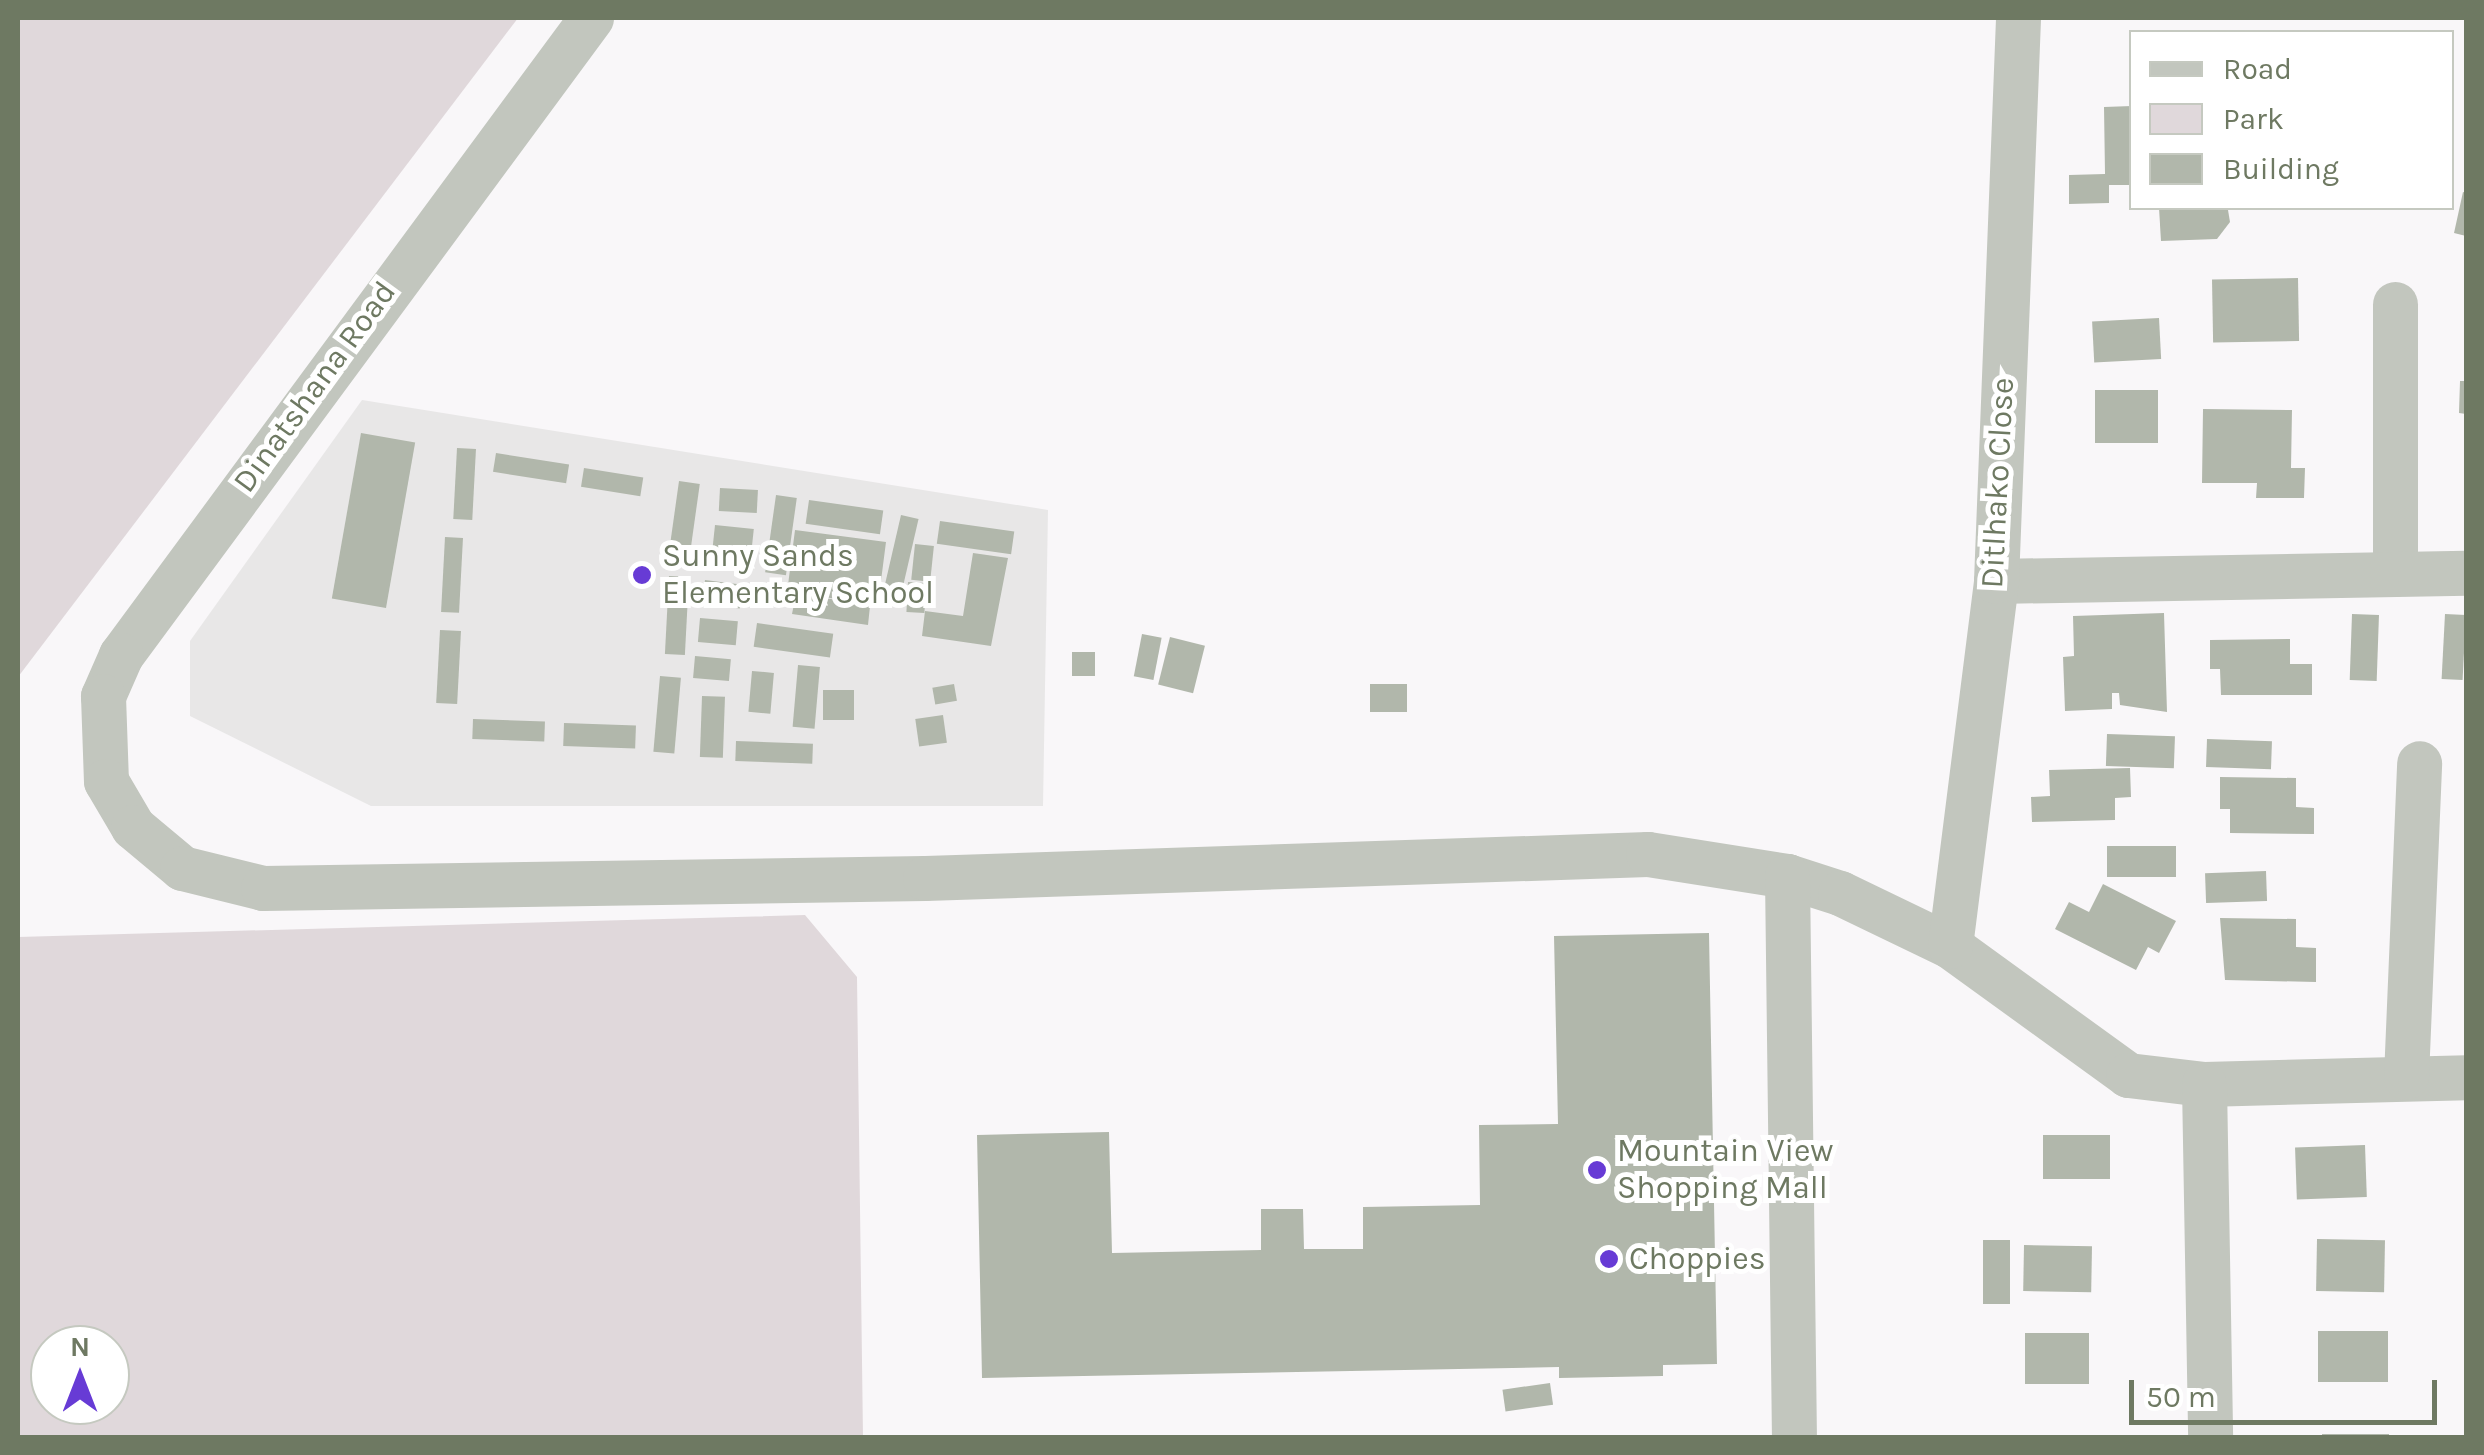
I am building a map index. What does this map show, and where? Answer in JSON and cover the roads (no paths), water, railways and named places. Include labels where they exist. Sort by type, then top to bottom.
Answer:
[{"type":"street","name":"Dinatshana Road","points":[[591,18],[122,655],[103,696],[106,781],[133,827],[182,868],[263,888],[906,878],[1648,854],[1787,876]]},
{"type":"street","name":"Ditlhako Close","points":[[1950,946],[1996,581],[2018,18]]},
{"type":"street","points":[[2394,304],[2395,574]]},
{"type":"street","points":[[1996,581],[2466,573]]},
{"type":"street","points":[[2406,1077],[2419,763]]},
{"type":"street","points":[[1794,1438],[1787,876],[1840,894],[1950,946],[2128,1075],[2204,1084],[2466,1077]]},
{"type":"street","points":[[2204,1084],[2210,1438]]},
{"type":"place","name":"Sunny Sands Elementary School","points":[[642,575]]},
{"type":"place","name":"Mountain View Shopping Mall","points":[[1597,1170]]},
{"type":"place","name":"Choppies","points":[[1609,1259]]}]
